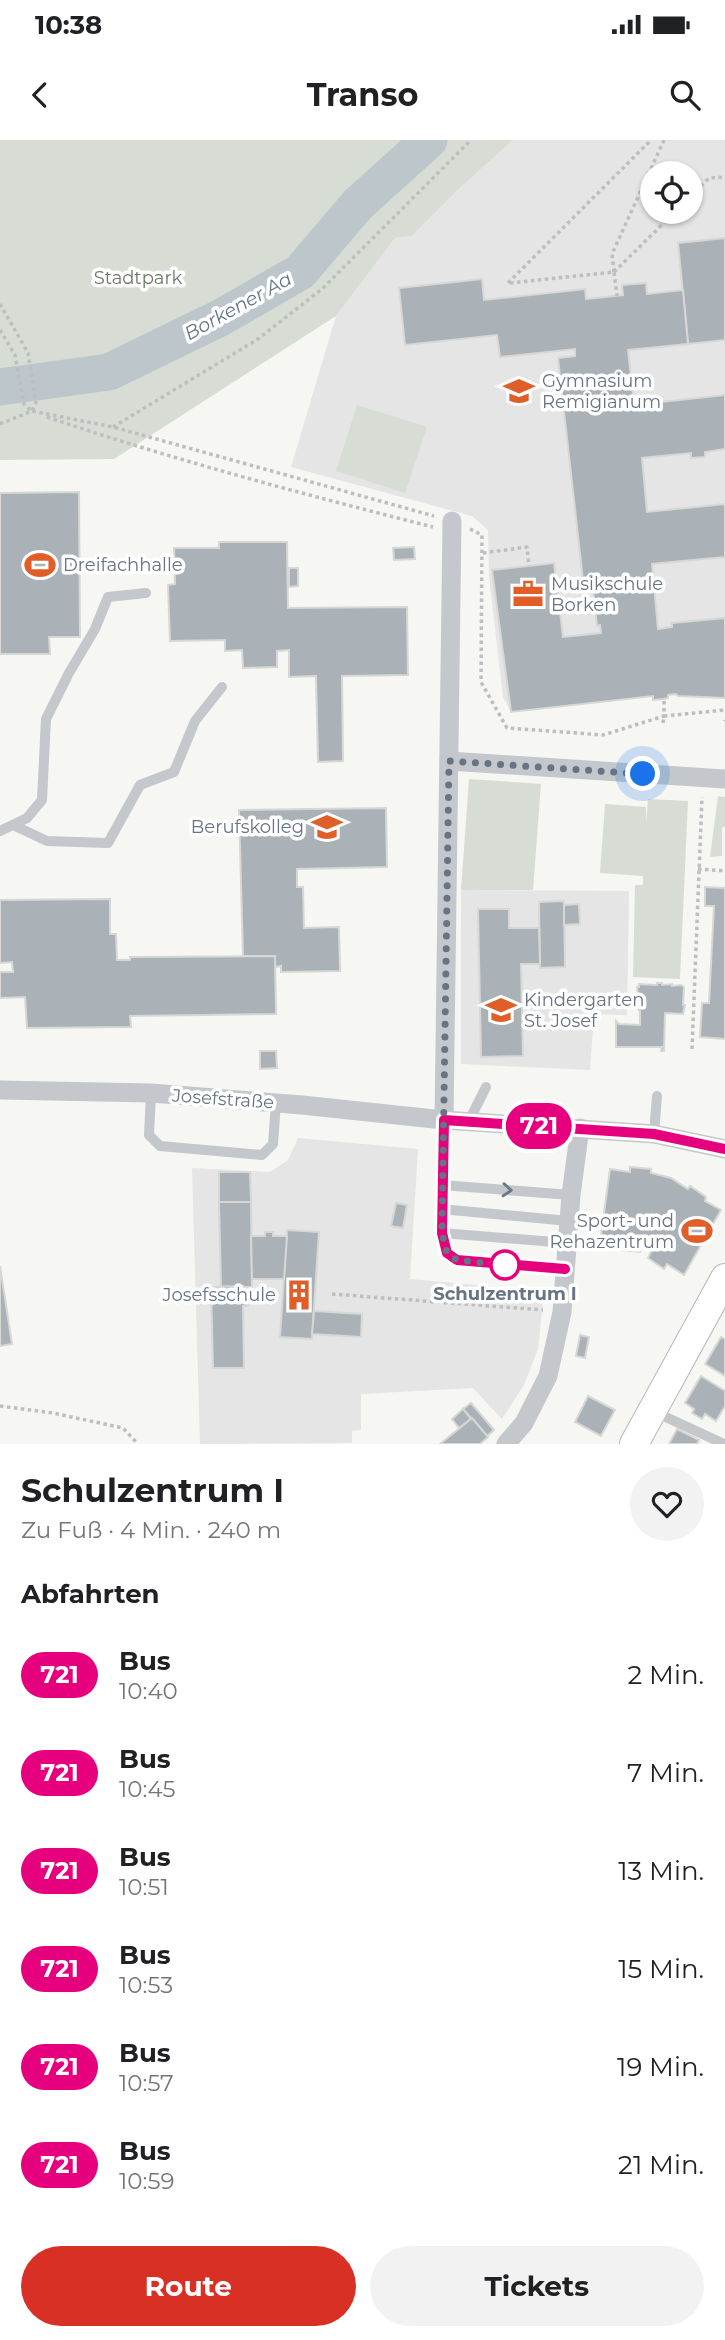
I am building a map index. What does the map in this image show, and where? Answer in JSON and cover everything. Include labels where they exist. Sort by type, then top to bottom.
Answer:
[{"type":"main road","points":[[634,1444],[725,1278]]},
{"type":"street","points":[[444,1120],[452,526]]},
{"type":"street","points":[[449,761],[725,779]]},
{"type":"street","name":"Josefstraße","points":[[0,1090],[150,1093],[276,1103],[444,1120],[654,1134],[725,1149]]},
{"type":"street","points":[[506,1444],[524,1423],[548,1376],[562,1312],[571,1195],[580,1128]]},
{"type":"lane","points":[[0,831],[27,818],[42,800],[46,719],[95,629],[108,597],[146,593]]},
{"type":"lane","points":[[13,825],[47,841],[108,843],[140,785],[174,772],[195,721],[222,687]]},
{"type":"lane","points":[[469,1121],[486,1087]]},
{"type":"lane","points":[[150,1093],[149,1135],[160,1146],[262,1155],[272,1144],[276,1103]]},
{"type":"lane","points":[[654,1134],[657,1096]]},
{"type":"lane","points":[[444,1120],[441,1209],[442,1233],[447,1253],[457,1260],[565,1269]]},
{"type":"lane","points":[[442,1185],[571,1195]]},
{"type":"lane","points":[[441,1209],[569,1222]]},
{"type":"lane","points":[[442,1233],[567,1243]]},
{"type":"lane","points":[[652,1410],[724,1444]]},
{"type":"path","points":[[113,427],[258,340],[323,289],[471,140]]},
{"type":"path","points":[[651,140],[508,283],[614,272],[663,224]]},
{"type":"path","points":[[617,296],[612,254],[663,140]]},
{"type":"path","points":[[703,184],[709,178],[725,177]]},
{"type":"path","points":[[0,304],[27,353],[36,403],[32,411]]},
{"type":"path","points":[[0,330],[15,355],[24,404],[32,411],[113,439],[278,487],[452,526]]},
{"type":"path","points":[[0,424],[32,411],[113,427],[482,535],[481,682],[507,728],[603,735],[664,716],[725,710]]},
{"type":"path","points":[[483,552],[527,547],[529,566]]},
{"type":"path","points":[[663,723],[664,699]]},
{"type":"path","points":[[692,1049],[703,778]]},
{"type":"path","points":[[698,869],[725,871]]},
{"type":"path","points":[[332,1294],[562,1312]]},
{"type":"path","points":[[0,1406],[53,1413],[123,1428],[138,1444]]},
{"type":"shaded area","name":"Gymnasium Remigianum","points":[[513,140],[725,140],[725,698],[676,694],[668,695],[668,698],[664,699],[653,700],[652,696],[511,712],[503,697],[489,576],[488,530],[472,516],[291,467],[336,316],[395,238],[412,236]]},
{"type":"shaded area","points":[[461,890],[629,891],[627,1015],[594,1014],[590,1070],[461,1064]]},
{"type":"shaded area","points":[[298,1138],[418,1149],[410,1279],[544,1291],[538,1349],[524,1385],[502,1419],[473,1388],[361,1394],[361,1430],[352,1431],[352,1443],[200,1444],[192,1168],[270,1172],[288,1160]]},
{"type":"green space","name":"Stadtpark","points":[[0,140],[513,140],[412,236],[395,238],[336,316],[114,459],[0,460]]},
{"type":"green space","points":[[357,405],[427,427],[405,493],[336,471]]},
{"type":"green space","points":[[469,779],[541,784],[533,890],[461,890]]},
{"type":"green space","points":[[718,796],[725,797],[722,856],[710,857]]},
{"type":"green space","points":[[648,799],[688,801],[680,979],[633,977],[635,885],[643,885],[643,876],[600,873],[605,804],[646,807],[646,823]]},
{"type":"building","points":[[725,238],[725,340],[688,344],[678,243]]},
{"type":"building","points":[[482,279],[484,300],[585,289],[586,299],[623,295],[622,285],[646,283],[647,294],[683,290],[688,344],[628,350],[634,405],[725,395],[725,449],[705,452],[705,457],[691,458],[691,453],[642,458],[647,512],[725,504],[725,557],[652,564],[658,629],[672,627],[672,623],[725,618],[725,698],[676,694],[668,695],[668,698],[664,699],[653,700],[653,696],[511,712],[492,570],[554,563],[563,637],[601,633],[600,625],[597,626],[592,579],[583,580],[558,358],[575,356],[575,349],[500,357],[497,335],[405,345],[399,288]]},
{"type":"building","name":"Dreifachhalle","points":[[79,492],[80,637],[49,637],[50,654],[0,654],[0,493]]},
{"type":"building","points":[[219,542],[287,542],[288,608],[407,607],[408,675],[342,676],[343,761],[318,762],[316,676],[289,677],[289,650],[277,651],[277,667],[243,668],[242,650],[225,651],[225,640],[170,641],[168,585],[175,584],[174,548],[219,548]]},
{"type":"building","points":[[414,547],[415,559],[394,560],[393,548]]},
{"type":"building","points":[[289,568],[298,568],[298,586],[289,587]]},
{"type":"building","points":[[386,808],[387,867],[297,869],[297,887],[303,887],[304,928],[339,927],[340,971],[281,972],[281,966],[275,967],[275,956],[243,956],[239,810]]},
{"type":"building","points":[[705,887],[725,888],[725,1039],[700,1037],[702,1003],[709,1003],[714,906],[705,906]]},
{"type":"building","points":[[110,899],[110,934],[116,934],[117,960],[130,960],[130,957],[275,956],[276,1014],[130,1016],[131,1027],[27,1028],[25,997],[0,998],[0,972],[13,972],[12,962],[0,963],[0,900]]},
{"type":"building","points":[[564,901],[565,967],[540,968],[539,902]]},
{"type":"building","points":[[579,904],[580,924],[564,925],[564,905]]},
{"type":"building","name":"Kindergarten St. Josef","points":[[478,909],[509,909],[509,928],[539,928],[540,964],[521,964],[523,1056],[481,1057]]},
{"type":"building","points":[[657,983],[684,987],[683,1014],[665,1013],[664,1051],[661,1051],[662,1047],[616,1047],[616,1021],[619,1024],[640,1025],[640,1011],[636,1007],[637,987],[639,984]]},
{"type":"building","points":[[260,1051],[276,1051],[277,1068],[260,1069]]},
{"type":"building","points":[[630,1167],[651,1169],[651,1173],[671,1178],[688,1189],[690,1186],[706,1197],[705,1201],[721,1210],[684,1275],[667,1264],[664,1269],[648,1258],[654,1245],[648,1242],[641,1241],[640,1252],[620,1250],[620,1245],[600,1242],[610,1169],[630,1172]]},
{"type":"building","points":[[219,1172],[250,1172],[251,1202],[219,1202]]},
{"type":"building","points":[[219,1202],[251,1202],[252,1287],[221,1287]]},
{"type":"building","points":[[396,1203],[407,1205],[403,1228],[391,1226]]},
{"type":"building","name":"Josefsschule","points":[[287,1230],[319,1232],[312,1339],[280,1337]]},
{"type":"building","points":[[265,1232],[273,1232],[273,1236],[287,1236],[284,1279],[252,1279],[251,1236],[265,1236]]},
{"type":"building","points":[[0,1266],[12,1344],[0,1346]]},
{"type":"building","points":[[243,1286],[243,1289],[248,1289],[248,1306],[243,1306],[244,1368],[213,1368],[211,1287]]},
{"type":"building","points":[[314,1311],[362,1314],[361,1337],[312,1334]]},
{"type":"building","points":[[580,1335],[589,1337],[585,1358],[576,1356]]},
{"type":"building","points":[[721,1337],[725,1339],[725,1376],[705,1364]]},
{"type":"building","points":[[701,1376],[725,1391],[725,1406],[716,1421],[705,1414],[702,1419],[692,1413],[694,1409],[685,1403]]},
{"type":"building","points":[[588,1396],[615,1410],[601,1436],[575,1422]]},
{"type":"building","points":[[471,1403],[494,1430],[487,1436],[463,1409]]},
{"type":"building","points":[[463,1409],[471,1419],[459,1428],[452,1419]]},
{"type":"building","points":[[472,1418],[488,1437],[480,1444],[440,1444]]},
{"type":"building","points":[[677,1429],[699,1440],[697,1444],[669,1444]]},
{"type":"waterway","name":"Borkener Aa","points":[[0,387],[109,372],[220,318],[300,272],[358,204],[429,140]]},
{"type":"bus line","name":"721","points":[[565,1269],[477,1263],[457,1260],[447,1253],[442,1233],[441,1209],[444,1120],[654,1134],[725,1149]]},
{"type":"place","name":"Gymnasium Remigianum","points":[[519,391]]},
{"type":"place","name":"Dreifachhalle","points":[[40,565]]},
{"type":"place","name":"Musikschule Borken","points":[[528,594]]},
{"type":"place","name":"Berufskolleg","points":[[327,827]]},
{"type":"place","name":"Kindergarten St. Josef","points":[[501,1010]]},
{"type":"place","name":"Sport- und Rehazentrum","points":[[697,1231]]},
{"type":"place","name":"Schulzentrum I","points":[[505,1265]]},
{"type":"place","name":"Josefsschule","points":[[299,1295]]},
{"type":"route","points":[[505,1265],[457,1260],[447,1253],[442,1233],[449,761],[643,774]]}]
